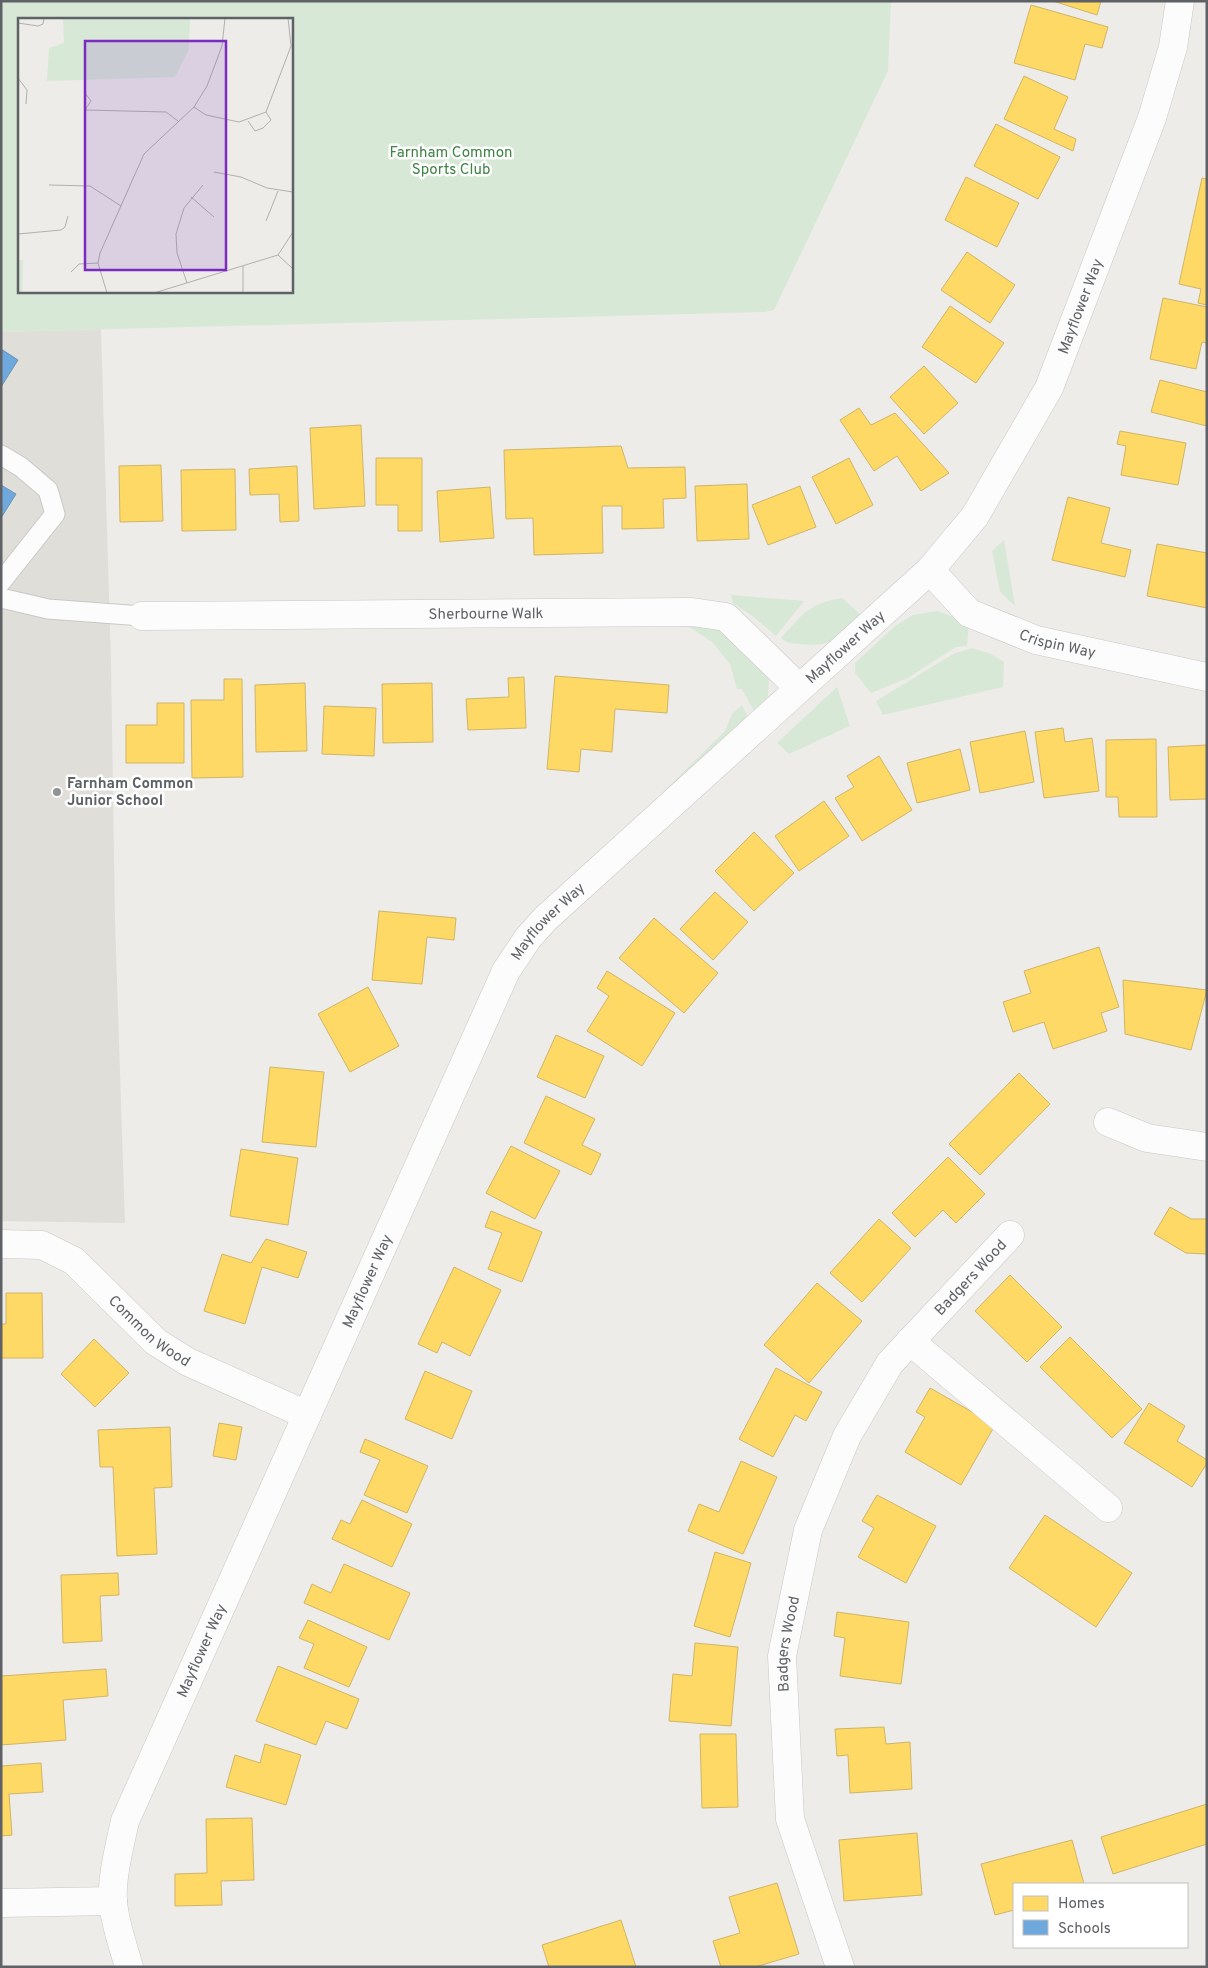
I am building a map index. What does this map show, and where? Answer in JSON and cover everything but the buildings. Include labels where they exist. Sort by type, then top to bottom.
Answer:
[{"type":"street","name":"Mayflower Way","points":[[129,1967],[113,1901],[116,1867],[124,1821],[502,980],[528,938],[545,919],[930,570],[975,516],[1049,388],[1152,118],[1173,47],[1180,1]]},
{"type":"street","name":"Crispin Way","points":[[930,570],[969,613],[1036,640],[1207,677]]},
{"type":"street","name":"Sherbourne Walk","points":[[142,616],[692,612],[726,617],[799,688]]},
{"type":"street","points":[[1108,1122],[1147,1138],[1207,1147]]},
{"type":"street","name":"Badgers Wood","points":[[840,1967],[790,1818],[782,1656],[808,1530],[847,1436],[890,1363],[1010,1235]]},
{"type":"street","name":"Common Wood","points":[[1,1244],[42,1245],[74,1261],[156,1342],[188,1362],[307,1415]]},
{"type":"street","points":[[910,1341],[1108,1508]]},
{"type":"street","points":[[1,1903],[113,1901]]},
{"type":"lane","points":[[1,455],[21,467],[48,490],[55,514],[1,582]]},
{"type":"lane","points":[[1,598],[48,610],[142,616]]},
{"type":"shaded area","name":"Farnham Common Junior School","points":[[101,329],[111,663],[115,921],[125,1223],[1,1221],[1,332]]},
{"type":"green space","name":"Farnham Common Sports Club","points":[[1,1],[891,1],[888,71],[774,310],[765,312],[1,332]]},
{"type":"green space","points":[[1004,540],[1015,606],[1000,592],[992,551]]},
{"type":"green space","points":[[731,595],[804,601],[776,636],[733,603]]},
{"type":"green space","points":[[842,598],[862,616],[848,630],[835,639],[811,645],[790,643],[781,638],[807,611],[822,603]]},
{"type":"green space","points":[[937,611],[969,622],[967,646],[956,647],[908,678],[871,693],[855,673],[855,663],[895,626],[913,615]]},
{"type":"green space","points":[[710,622],[760,658],[769,678],[768,696],[755,713],[742,689],[737,689],[730,664],[712,642],[691,628],[670,624]]},
{"type":"green space","points":[[972,648],[991,654],[1004,662],[1003,687],[883,715],[876,701],[953,654]]},
{"type":"green space","points":[[837,687],[850,726],[789,754],[777,743]]},
{"type":"green space","points":[[742,705],[750,721],[654,808],[647,808],[725,731],[732,714]]},
{"type":"place","name":"Farnham Common Junior School","points":[[57,792]]}]
